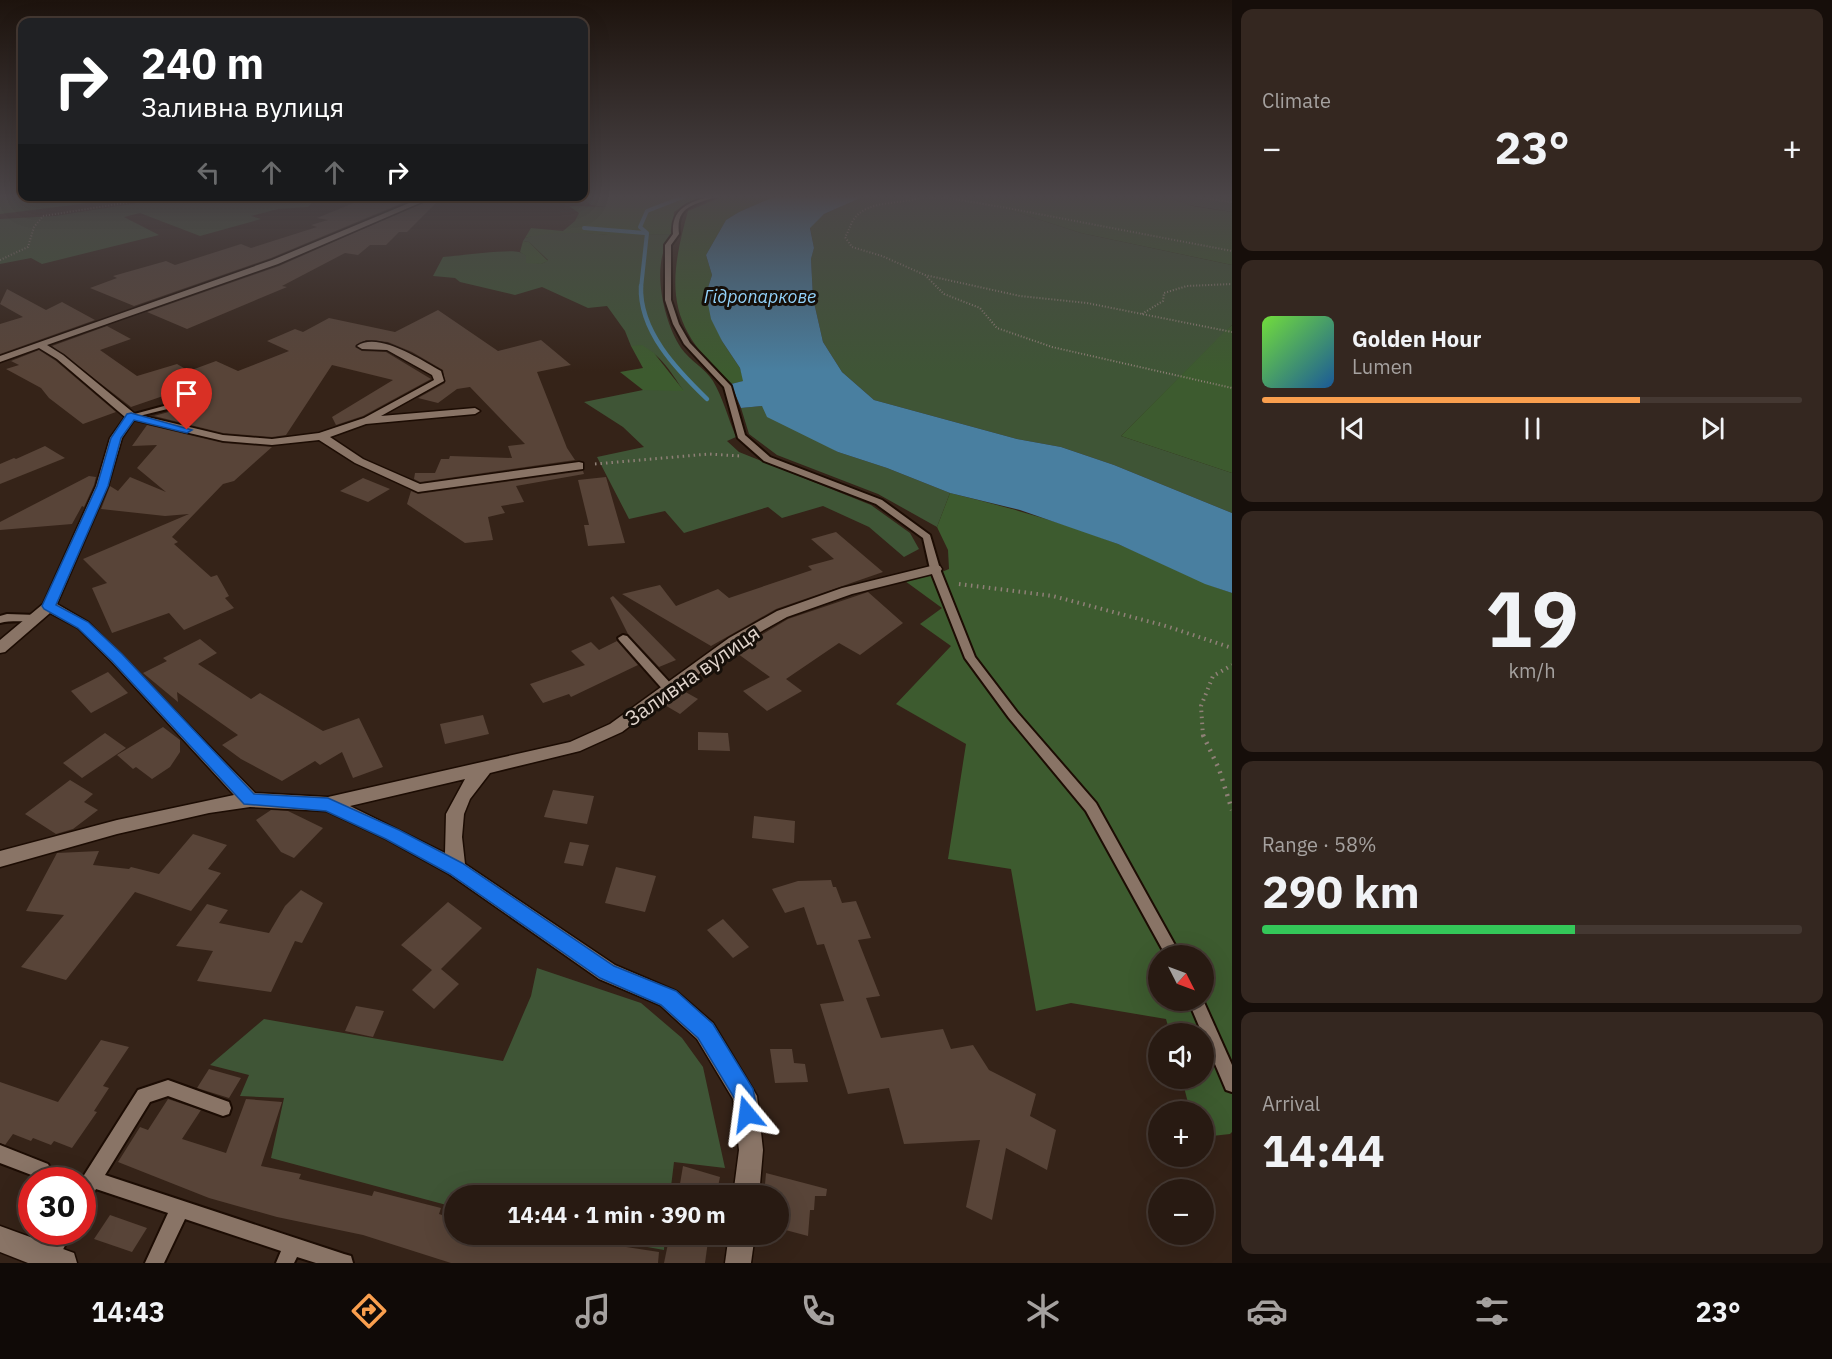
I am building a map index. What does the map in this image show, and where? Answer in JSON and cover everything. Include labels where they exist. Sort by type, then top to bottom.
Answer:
[{"type":"street","points":[[0,359],[294,254]]},
{"type":"street","points":[[40,345],[60,357],[131,416],[223,438],[272,442],[321,436],[364,420],[439,381],[437,373],[389,347],[362,346]]},
{"type":"street","points":[[364,420],[475,411]]},
{"type":"street","points":[[0,648],[49,606],[102,486],[116,438],[131,416]]},
{"type":"street","points":[[321,436],[359,460],[418,488],[579,466]]},
{"type":"street","name":"Заливна вулиця","points":[[0,859],[117,827],[250,800],[328,804],[574,747],[616,728],[734,641],[782,614],[847,591],[938,575]]},
{"type":"street","points":[[49,606],[83,625],[117,658],[250,800]]},
{"type":"street","points":[[456,868],[452,832],[453,818],[466,788],[483,769]]},
{"type":"street","name":"Заливна вулиця","points":[[328,804],[393,834],[456,868],[607,972],[669,998],[705,1031],[745,1096],[751,1150],[747,1185]]},
{"type":"street","points":[[0,1239],[56,1260]]},
{"type":"street","points":[[738,1263],[740,1245]]},
{"type":"lane","points":[[668,254],[668,300],[676,324],[687,344],[727,386],[741,436],[766,459],[879,502],[927,537],[938,575],[970,658],[1013,715],[1092,807],[1168,945]]},
{"type":"lane","points":[[131,416],[201,398]]},
{"type":"lane","points":[[0,620],[7,617],[37,618]]},
{"type":"lane","points":[[623,638],[669,689]]},
{"type":"lane","points":[[1200,1011],[1232,1084]]},
{"type":"lane","points":[[96,1173],[144,1096],[168,1088],[223,1108]]},
{"type":"lane","points":[[0,1154],[34,1167]]},
{"type":"lane","points":[[96,1180],[180,1209],[289,1255],[344,1263]]},
{"type":"lane","points":[[153,1263],[180,1209]]},
{"type":"lane","points":[[56,1260],[60,1245]]},
{"type":"path","points":[[0,260],[19,254]]},
{"type":"path","points":[[876,254],[925,275],[1020,296],[1088,303],[1232,332]]},
{"type":"path","points":[[925,275],[944,294],[980,308],[997,328],[1052,347],[1232,388]]},
{"type":"path","points":[[1141,315],[1162,301],[1164,293],[1187,286],[1232,284]]},
{"type":"path","points":[[579,466],[709,454],[766,459]]},
{"type":"path","points":[[938,575],[1053,596],[1232,648]]},
{"type":"path","points":[[1232,665],[1213,676],[1201,706],[1203,737],[1219,769],[1232,810]]},
{"type":"green space","points":[[0,254],[83,254],[42,264],[31,258],[0,264]]},
{"type":"green space","points":[[474,254],[523,254],[540,264],[548,260],[542,254],[663,254],[660,274],[661,291],[669,322],[681,348],[710,376],[717,388],[736,437],[727,441],[739,452],[871,505],[910,533],[919,549],[904,557],[869,527],[823,506],[782,518],[768,507],[684,533],[665,511],[629,519],[597,457],[644,447],[623,427],[584,402],[643,390],[683,390],[668,368],[655,354],[640,347],[631,346],[625,331],[607,306],[588,308],[542,287],[515,295],[460,282],[455,278],[433,276],[443,257]]},
{"type":"green space","points":[[523,254],[541,254],[548,261],[541,264],[526,263],[526,256]]},
{"type":"green space","points":[[678,254],[707,254],[712,275],[706,294],[722,341],[740,368],[744,381],[731,384],[710,363],[684,325],[675,285]]},
{"type":"green space","points":[[812,254],[1180,254],[1232,265],[1232,325],[1121,436],[1232,473],[1232,513],[1114,465],[1061,447],[1017,439],[874,400],[842,372],[823,342],[813,298]]},
{"type":"green space","points":[[1180,254],[1232,254],[1232,265]]},
{"type":"green space","points":[[1232,325],[1232,473],[1121,436],[1225,331]]},
{"type":"green space","points":[[642,345],[654,353],[684,391],[643,390],[620,372],[643,368],[631,346]]},
{"type":"green space","points":[[762,406],[838,452],[887,468],[950,493],[937,527],[878,494],[777,455],[749,434],[741,408]]},
{"type":"green space","points":[[950,493],[1097,536],[1232,593],[1232,1132],[1230,1134],[1214,1136],[1214,1101],[1188,1101],[1184,1089],[1214,1089],[1214,1023],[1167,1023],[1166,1019],[1071,1003],[1036,1011],[1011,869],[948,859],[966,744],[896,704],[951,646],[920,624],[942,608],[905,581],[949,569],[948,550],[937,527]]},
{"type":"green space","points":[[537,968],[641,1003],[682,1038],[703,1067],[725,1168],[674,1162],[671,1185],[444,1185],[444,1204],[271,1158],[284,1098],[240,1096],[249,1075],[210,1065],[264,1019],[503,1061],[531,996]]},
{"type":"green space","points":[[636,1245],[664,1245],[664,1250]]},
{"type":"water","name":"Гідропаркове","points":[[812,254],[813,298],[823,342],[842,372],[874,400],[1017,439],[1061,447],[1114,465],[1232,513],[1232,593],[1205,584],[1118,544],[1020,510],[950,493],[887,468],[838,452],[767,417],[762,406],[741,408],[731,384],[743,381],[740,368],[711,319],[706,294],[712,275],[706,255]]},
{"type":"building","points":[[210,254],[281,254],[134,306],[90,288],[117,278],[113,276],[166,261],[175,265]]},
{"type":"building","points":[[306,254],[343,254],[282,286],[287,287],[187,329],[147,312],[279,266]]},
{"type":"building","points":[[7,289],[46,310],[62,302],[95,320],[0,354],[0,324],[23,317],[0,304]]},
{"type":"building","points":[[438,310],[498,351],[541,340],[571,365],[537,372],[567,448],[575,460],[420,482],[414,479],[415,473],[435,473],[441,459],[449,459],[450,456],[512,458],[508,446],[525,444],[470,387],[457,389],[438,403],[418,398],[445,383],[443,370],[412,352],[388,342],[366,340],[355,347],[362,351],[386,352],[431,379],[363,416],[336,425],[332,417],[393,380],[332,365],[286,435],[272,437],[223,433],[154,416],[205,402],[207,397],[202,394],[164,404],[172,393],[131,407],[52,346],[107,326],[131,339],[100,350],[137,376],[177,364],[189,371],[216,361],[238,371],[289,351],[267,341],[295,329],[303,332],[329,318],[395,332]]},
{"type":"building","points":[[39,350],[56,361],[116,412],[83,424],[49,398],[41,388],[6,369],[19,365],[11,361]]},
{"type":"building","points":[[147,425],[223,443],[272,447],[234,481],[223,484],[172,537],[178,542],[174,544],[211,577],[217,575],[229,596],[225,598],[234,608],[184,630],[169,613],[112,633],[92,588],[107,583],[83,559],[189,514],[165,516],[101,509],[110,486],[118,491],[130,477],[166,492],[137,468],[157,445],[132,446]]},
{"type":"building","points":[[45,446],[65,458],[0,484],[0,464]]},
{"type":"building","points":[[583,471],[584,474],[516,486],[524,502],[501,506],[505,513],[488,517],[493,540],[465,543],[407,504],[411,491],[418,494]]},
{"type":"building","points":[[89,476],[96,477],[94,485],[84,507],[82,506],[72,524],[0,530],[0,522]]},
{"type":"building","points":[[606,477],[625,543],[588,546],[584,525],[589,525],[578,480]]},
{"type":"building","points":[[363,478],[390,489],[368,502],[340,491]]},
{"type":"building","points":[[836,532],[883,572],[776,609],[711,646],[622,594],[660,585],[676,606],[718,589],[729,598],[812,570],[808,566],[834,559],[811,539]]},
{"type":"building","points":[[868,592],[903,623],[860,655],[839,643],[786,679],[802,691],[767,711],[743,691],[770,677],[734,651],[788,619]]},
{"type":"building","points":[[613,596],[676,660],[659,667],[628,634],[610,598]]},
{"type":"building","points":[[200,639],[217,653],[198,664],[251,699],[260,693],[323,731],[359,718],[383,767],[353,778],[342,752],[320,765],[315,761],[282,781],[241,759],[222,745],[238,735],[177,692],[178,702],[143,673],[167,661],[163,658]]},
{"type":"building","points":[[617,641],[638,665],[571,697],[569,694],[543,703],[530,684],[585,665],[571,651],[591,642],[599,650]]},
{"type":"building","points":[[108,672],[128,693],[91,713],[71,691]]},
{"type":"building","points":[[682,690],[698,699],[680,714],[663,704]]},
{"type":"building","points":[[483,715],[489,734],[445,744],[440,724]]},
{"type":"building","points":[[163,727],[180,740],[180,752],[170,767],[152,779],[136,767],[133,769],[117,755]]},
{"type":"building","points":[[698,732],[728,733],[730,751],[698,750]]},
{"type":"building","points":[[105,733],[126,748],[82,778],[63,763]]},
{"type":"building","points":[[70,780],[93,794],[84,802],[98,810],[73,829],[56,834],[25,814]]},
{"type":"building","points":[[553,790],[594,796],[587,824],[544,817]]},
{"type":"building","points":[[271,810],[288,811],[323,828],[294,858],[281,852],[256,820]]},
{"type":"building","points":[[754,816],[795,821],[794,843],[752,838]]},
{"type":"building","points":[[193,834],[227,845],[208,869],[221,873],[191,911],[135,892],[66,980],[21,967],[64,915],[26,911],[57,853],[99,851],[93,865],[129,869],[131,867],[159,874]]},
{"type":"building","points":[[570,842],[589,845],[583,866],[564,863]]},
{"type":"building","points":[[616,867],[656,876],[645,912],[605,903]]},
{"type":"building","points":[[831,880],[842,903],[856,901],[871,938],[858,940],[880,996],[866,998],[881,1038],[943,1029],[951,1049],[973,1045],[989,1070],[1036,1094],[1030,1116],[1056,1130],[1047,1170],[1006,1148],[992,1220],[966,1207],[980,1140],[904,1144],[889,1088],[848,1094],[820,1004],[844,1001],[824,944],[817,945],[804,907],[785,913],[772,889],[798,881]]},
{"type":"building","points":[[301,890],[323,903],[302,943],[295,941],[271,992],[197,981],[213,951],[176,946],[207,904],[228,910],[219,923],[269,933],[285,906]]},
{"type":"building","points":[[448,902],[482,928],[441,969],[459,984],[434,1009],[412,990],[432,970],[401,945]]},
{"type":"building","points":[[723,919],[749,947],[733,958],[707,930]]},
{"type":"building","points":[[356,1006],[384,1011],[373,1037],[345,1031]]},
{"type":"building","points":[[101,1040],[129,1047],[103,1086],[109,1088],[94,1111],[97,1112],[72,1148],[54,1141],[51,1145],[33,1138],[31,1141],[13,1134],[5,1145],[0,1143],[0,1082],[58,1102]]},
{"type":"building","points":[[770,1049],[792,1049],[794,1063],[805,1064],[808,1082],[775,1083]]},
{"type":"building","points":[[209,1069],[241,1078],[229,1098],[197,1088]]},
{"type":"building","points":[[168,1099],[201,1110],[182,1139],[226,1153],[246,1099],[282,1102],[261,1166],[301,1174],[299,1179],[372,1196],[374,1191],[441,1208],[439,1214],[444,1216],[444,1245],[613,1245],[659,1252],[658,1263],[451,1263],[363,1235],[277,1217],[209,1198],[118,1162],[140,1127],[148,1130]]},
{"type":"building","points":[[683,1166],[720,1177],[718,1185],[680,1185]]},
{"type":"building","points":[[766,1173],[827,1189],[826,1196],[815,1196],[814,1210],[810,1210],[808,1236],[789,1231],[789,1185],[765,1185]]},
{"type":"building","points":[[110,1215],[147,1228],[132,1252],[96,1240],[96,1236]]},
{"type":"building","points":[[668,1245],[707,1245],[705,1263],[664,1263]]},
{"type":"waterway","points":[[641,287],[645,254]]},
{"type":"waterway","points":[[641,287],[646,319],[653,334],[672,362],[707,399]]},
{"type":"route","points":[[187,430],[131,416],[116,438],[102,486],[49,606],[83,625],[117,658],[250,800],[328,804],[393,834],[456,868],[607,972],[669,998],[705,1031],[745,1096],[747,1114]]}]
